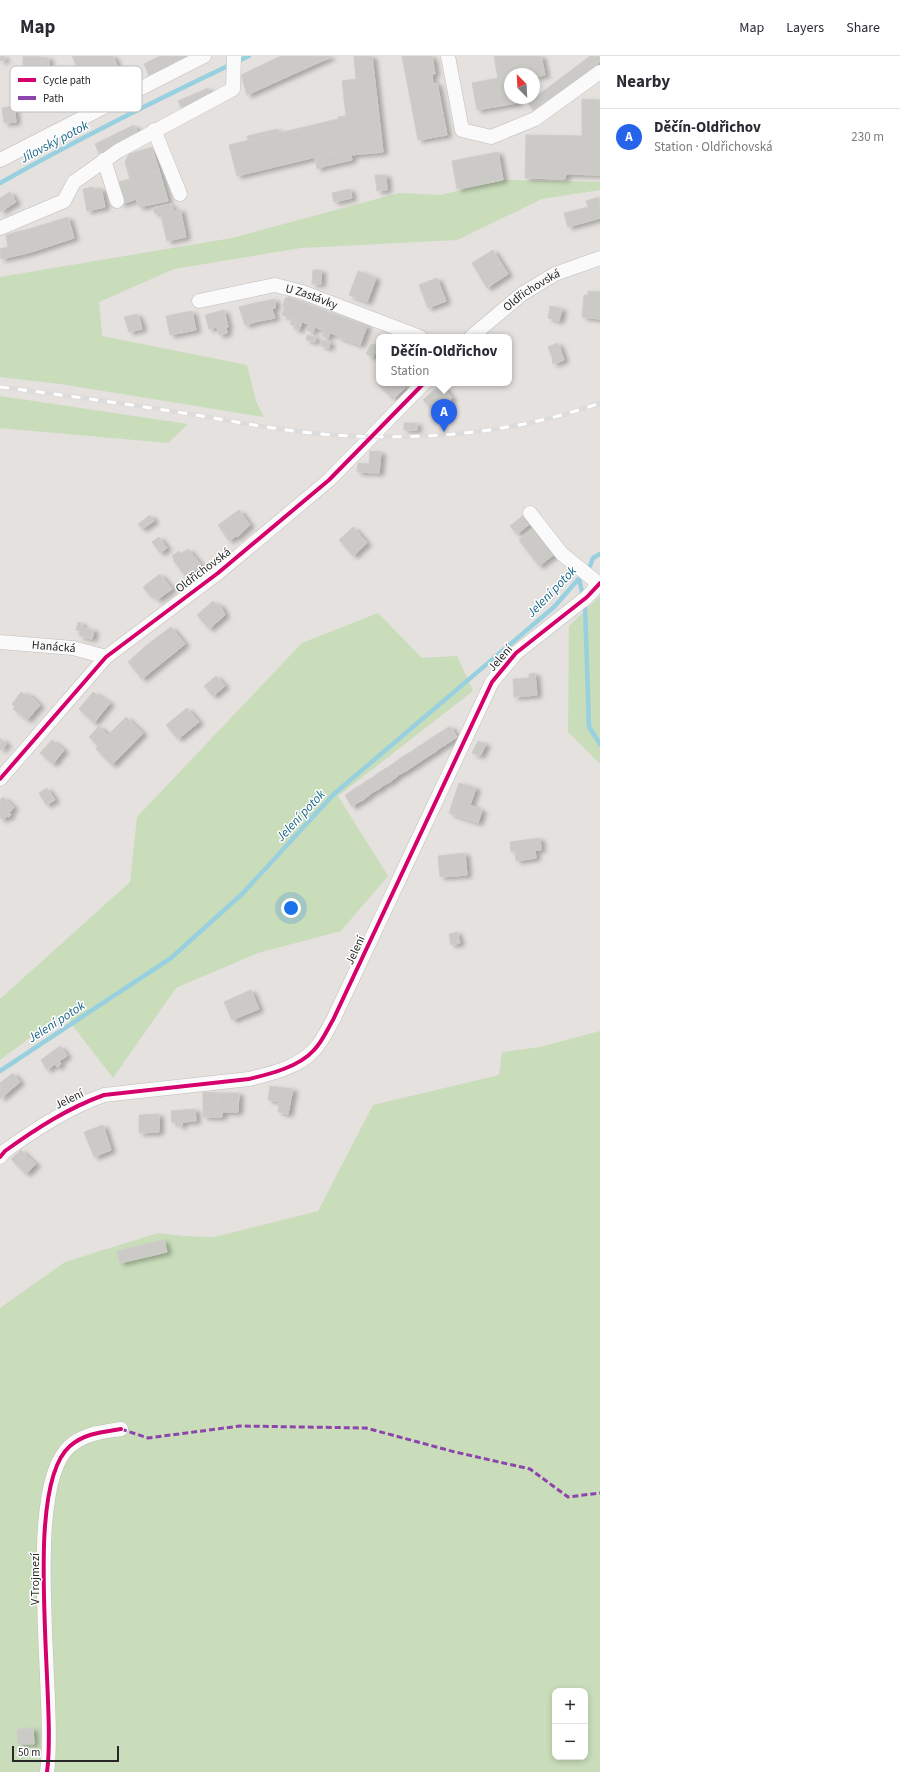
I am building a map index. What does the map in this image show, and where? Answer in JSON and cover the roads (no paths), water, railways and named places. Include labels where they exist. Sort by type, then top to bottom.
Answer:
[{"type":"street","points":[[142,88],[204,56]]},
{"type":"street","points":[[0,228],[64,201],[74,182],[104,160],[154,130],[233,89],[234,56]]},
{"type":"street","points":[[448,56],[462,130],[491,138],[536,119],[600,72]]},
{"type":"street","points":[[0,160],[94,112]]},
{"type":"street","points":[[154,130],[180,194]]},
{"type":"street","points":[[104,160],[117,201]]},
{"type":"street","name":"Oldřichovská","points":[[475,334],[522,294],[555,274],[600,258]]},
{"type":"street","name":"U Zastávky","points":[[199,301],[275,285],[302,292],[412,334]]},
{"type":"street","name":"Oldřichovská","points":[[0,778],[106,657],[218,574],[329,480],[421,386]]},
{"type":"street","points":[[530,513],[562,554],[592,577]]},
{"type":"street","name":"Jelení","points":[[0,1157],[5,1151],[44,1123],[84,1102],[104,1095],[249,1080],[300,1061],[314,1050],[333,1020],[492,682],[516,653],[587,597],[592,577]]},
{"type":"street","name":"Hanácká","points":[[0,642],[73,648],[106,657]]},
{"type":"street","name":"V Trojmezí","points":[[46,1772],[48,1706],[44,1626],[45,1542],[49,1491],[53,1472],[61,1456],[69,1446],[79,1439],[93,1433],[121,1429]]},
{"type":"waterway","name":"Jílovský potok","points":[[142,108],[249,56]]},
{"type":"waterway","name":"Jílovský potok","points":[[0,183],[133,112]]},
{"type":"waterway","name":"Jelení potok","points":[[0,1071],[171,958],[242,894],[334,794],[554,607],[590,566],[593,558],[600,554]]},
{"type":"waterway","points":[[579,579],[585,605],[589,727],[600,744]]},
{"type":"railway","points":[[0,387],[72,396],[317,434],[368,437],[436,435],[503,428],[536,422],[600,403]]},
{"type":"place","name":"Děčín-Oldřichov","points":[[444,432]]}]
